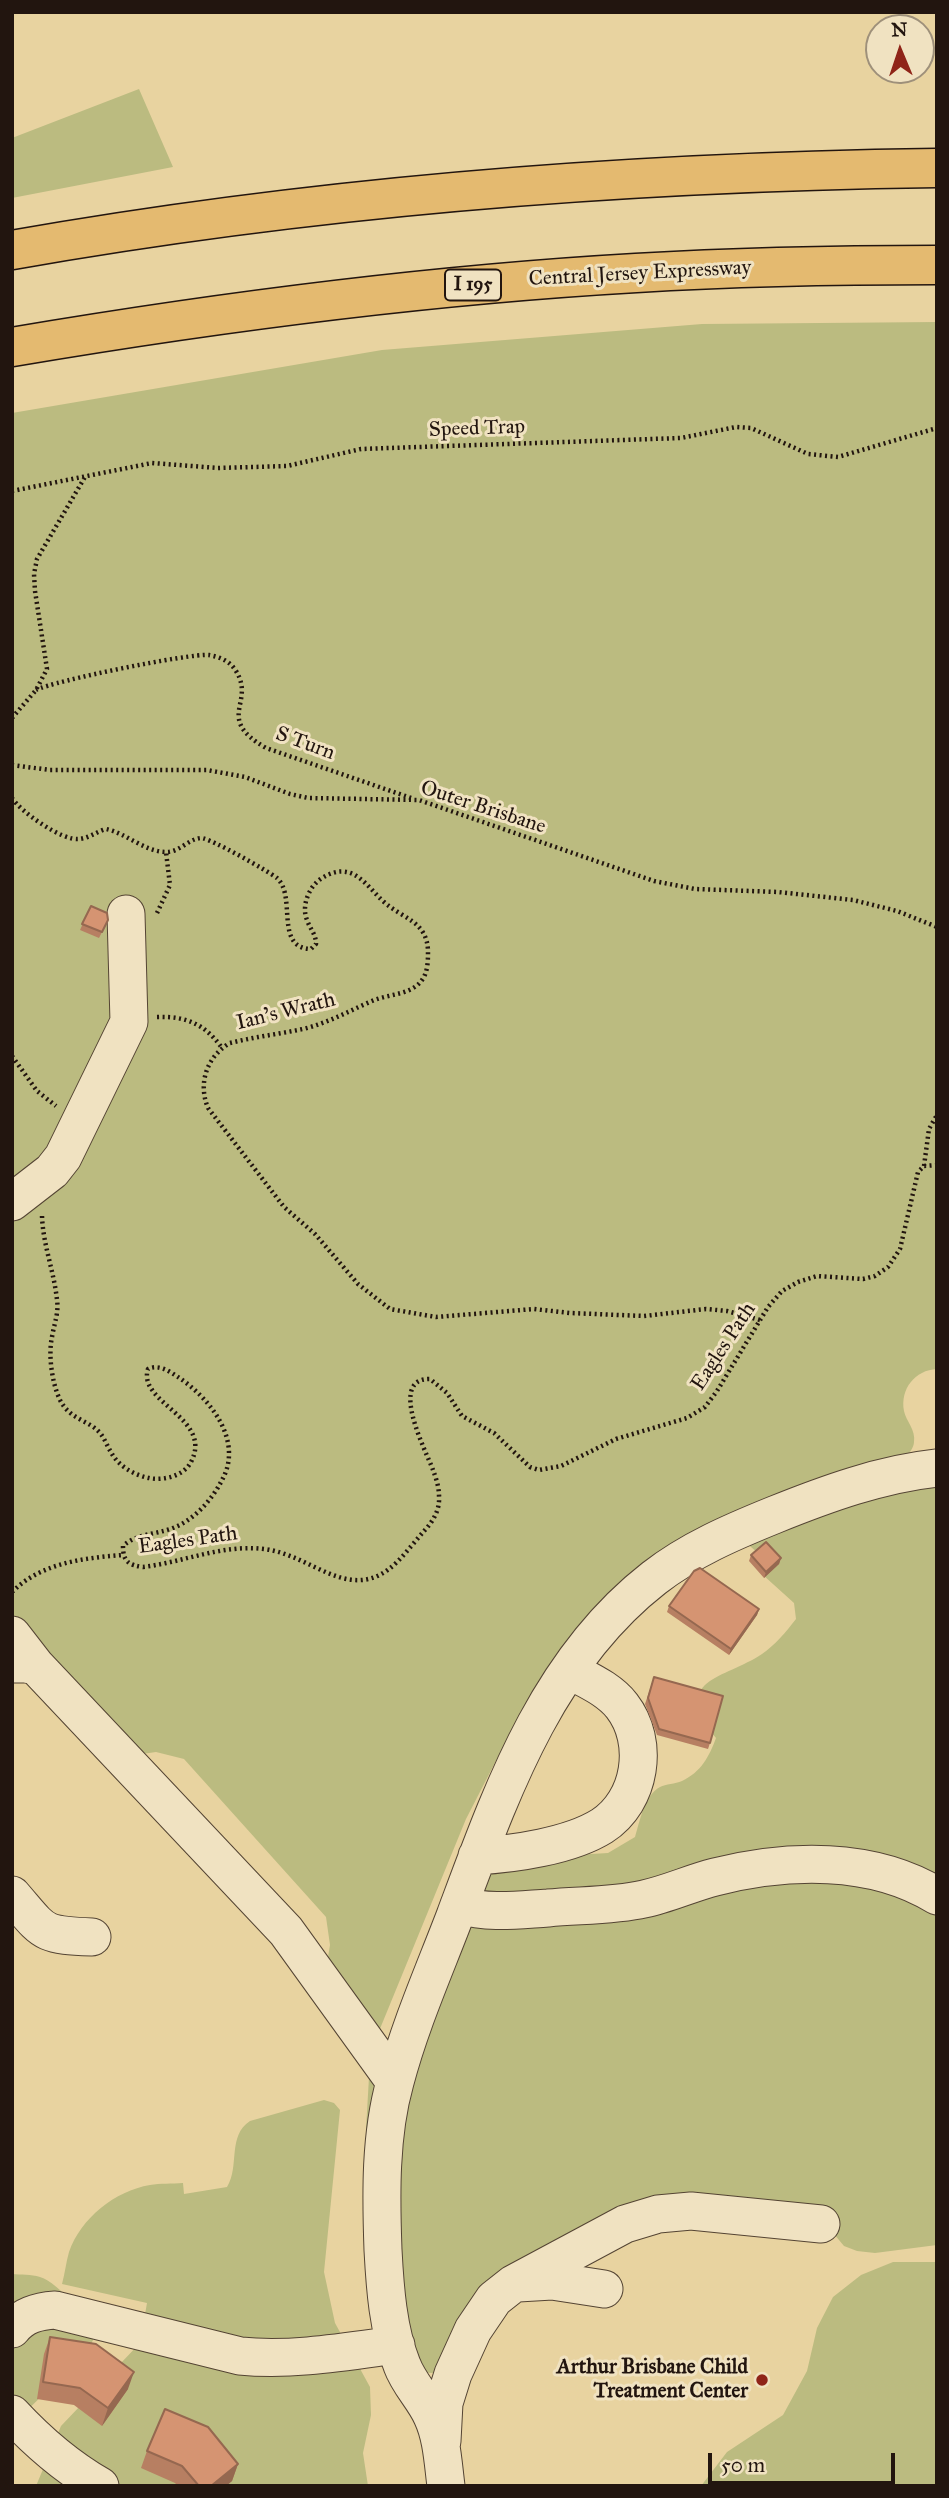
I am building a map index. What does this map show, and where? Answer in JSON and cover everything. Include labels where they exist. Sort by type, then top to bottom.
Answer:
[{"type":"highway","points":[[12,250],[100,234],[263,212],[445,192],[642,177],[795,170],[937,169]]},
{"type":"highway","name":"Central Jersey Expressway","points":[[12,347],[122,328],[281,306],[494,283],[740,268],[937,265]]},
{"type":"street","points":[[12,1202],[52,1171],[63,1157],[129,1022],[126,914]]},
{"type":"street","points":[[444,2471],[433,2417],[402,2365],[386,2291],[382,2214],[385,2144],[395,2082],[477,1856],[503,1789],[525,1743],[569,1670],[601,1629],[634,1595],[679,1561],[708,1545],[796,1506],[881,1478],[937,1468]]},
{"type":"street","points":[[12,1635],[24,1665],[286,1931],[395,2082]]},
{"type":"street","points":[[477,1856],[521,1852],[596,1829],[613,1817],[631,1791],[639,1755],[631,1719],[611,1694],[569,1670]]},
{"type":"street","points":[[459,1905],[488,1912],[634,1901],[736,1872],[824,1864],[846,1865],[894,1875],[917,1883],[937,1896]]},
{"type":"street","points":[[12,1895],[39,1927],[51,1934],[92,1937]]},
{"type":"street","points":[[444,2471],[442,2412],[449,2386],[478,2319],[494,2299],[513,2284],[625,2224],[658,2214],[691,2211],[821,2224]]},
{"type":"street","points":[[513,2284],[552,2281],[604,2289]]},
{"type":"street","points":[[12,2329],[30,2315],[55,2310],[240,2356],[294,2357],[396,2345]]},
{"type":"street","points":[[412,2385],[432,2397],[449,2386]]},
{"type":"street","points":[[12,2414],[31,2435],[62,2461],[100,2486]]},
{"type":"path","name":"Speed Trap","points":[[12,491],[152,463],[218,468],[287,466],[361,449],[681,438],[736,427],[751,428],[808,454],[838,457],[937,428]]},
{"type":"path","points":[[12,718],[45,677],[47,660],[35,591],[37,559],[85,476]]},
{"type":"path","name":"S Turn","points":[[36,690],[63,681],[194,655],[220,658],[229,662],[241,682],[237,714],[244,734],[266,748],[419,800]]},
{"type":"path","name":"Outer Brisbane","points":[[12,765],[50,770],[207,770],[245,777],[307,798],[419,800],[654,881],[695,890],[789,892],[853,900],[897,911],[937,927]]},
{"type":"path","name":"Ian's Wrath","points":[[12,798],[17,806],[33,819],[72,839],[91,837],[106,829],[166,852],[191,841],[209,839],[277,878],[285,888],[290,933],[295,943],[304,948],[311,948],[316,944],[316,937],[307,921],[306,901],[322,878],[336,873],[349,873],[360,877],[382,900],[418,924],[424,932],[428,945],[425,974],[418,985],[407,992],[373,1001],[349,1013],[304,1028],[243,1039],[222,1048],[212,1060],[202,1082],[202,1095],[208,1108],[284,1207],[332,1251],[358,1284],[390,1309],[436,1317],[534,1309],[644,1317],[706,1308],[761,1320]]},
{"type":"path","points":[[129,1022],[150,1017],[173,1016],[193,1022],[211,1033],[222,1048]]},
{"type":"path","points":[[12,1056],[44,1097],[80,1121]]},
{"type":"path","name":"Eagles Path","points":[[52,1171],[44,1194],[43,1237],[58,1303],[52,1336],[53,1375],[59,1398],[66,1409],[99,1432],[112,1455],[122,1466],[138,1475],[152,1479],[168,1478],[184,1472],[191,1462],[195,1448],[194,1438],[188,1425],[148,1382],[148,1369],[153,1366],[162,1368],[189,1384],[211,1406],[223,1426],[228,1444],[229,1460],[224,1478],[204,1506],[188,1521],[172,1529],[130,1540],[123,1546],[123,1555],[130,1565],[143,1567],[221,1550],[265,1549],[290,1554],[353,1582],[380,1575],[396,1563],[438,1511],[438,1486],[412,1420],[410,1404],[417,1382],[430,1379],[447,1393],[462,1416],[494,1433],[530,1467],[539,1471],[549,1470],[616,1439],[687,1418],[705,1407],[782,1291],[817,1276],[863,1279],[875,1276],[888,1267],[900,1249],[914,1185],[918,1172],[924,1166],[929,1129],[937,1115]]},
{"type":"path","points":[[924,1166],[937,1165]]},
{"type":"path","points":[[12,1592],[23,1581],[55,1566],[123,1555]]},
{"type":"green space","points":[[139,89],[173,167],[12,198],[12,138]]},
{"type":"green space","points":[[937,322],[937,1369],[916,1377],[904,1395],[904,1411],[914,1434],[913,1446],[907,1457],[736,1520],[553,1672],[501,1751],[466,1819],[377,2036],[327,1963],[330,1945],[326,1917],[184,1759],[156,1752],[135,1755],[12,1647],[12,413],[382,350],[702,324]]},
{"type":"green space","points":[[937,1474],[937,2245],[875,2253],[857,2251],[844,2246],[824,2222],[801,2205],[724,2195],[666,2196],[474,2308],[433,2373],[413,2372],[370,2189],[366,2129],[369,2077],[385,2052],[472,1861],[608,1853],[635,1837],[643,1809],[650,1796],[662,1786],[689,1777],[704,1763],[716,1738],[703,1718],[698,1703],[700,1692],[707,1683],[767,1650],[796,1619],[794,1603],[763,1575],[758,1553],[744,1541]]},
{"type":"green space","points":[[324,2100],[334,2103],[340,2110],[324,2272],[335,2323],[370,2387],[371,2415],[363,2453],[368,2486],[36,2486],[61,2426],[140,2343],[147,2303],[62,2284],[69,2252],[82,2228],[112,2200],[137,2188],[154,2184],[183,2183],[184,2194],[227,2187],[233,2170],[236,2143],[243,2127],[250,2121]]},
{"type":"green space","points":[[893,2262],[937,2262],[937,2486],[701,2486],[727,2452],[783,2415],[807,2371],[817,2328],[833,2297],[861,2275]]},
{"type":"green space","points":[[12,2274],[40,2277],[56,2287],[79,2312],[94,2338],[87,2352],[12,2425]]},
{"type":"building","points":[[91,906],[107,913],[108,920],[102,932],[82,924]]},
{"type":"building","points":[[766,1542],[781,1558],[766,1572],[751,1555]]},
{"type":"building","points":[[700,1568],[759,1609],[731,1649],[669,1606],[694,1571]]},
{"type":"building","points":[[654,1677],[723,1696],[710,1743],[659,1729],[648,1698]]},
{"type":"building","points":[[50,2337],[96,2344],[134,2372],[108,2408],[80,2388],[43,2382]]},
{"type":"building","points":[[165,2409],[208,2427],[238,2464],[211,2486],[199,2486],[182,2466],[147,2451]]},
{"type":"place","name":"Arthur Brisbane Child Treatment Center","points":[[762,2380]]}]
